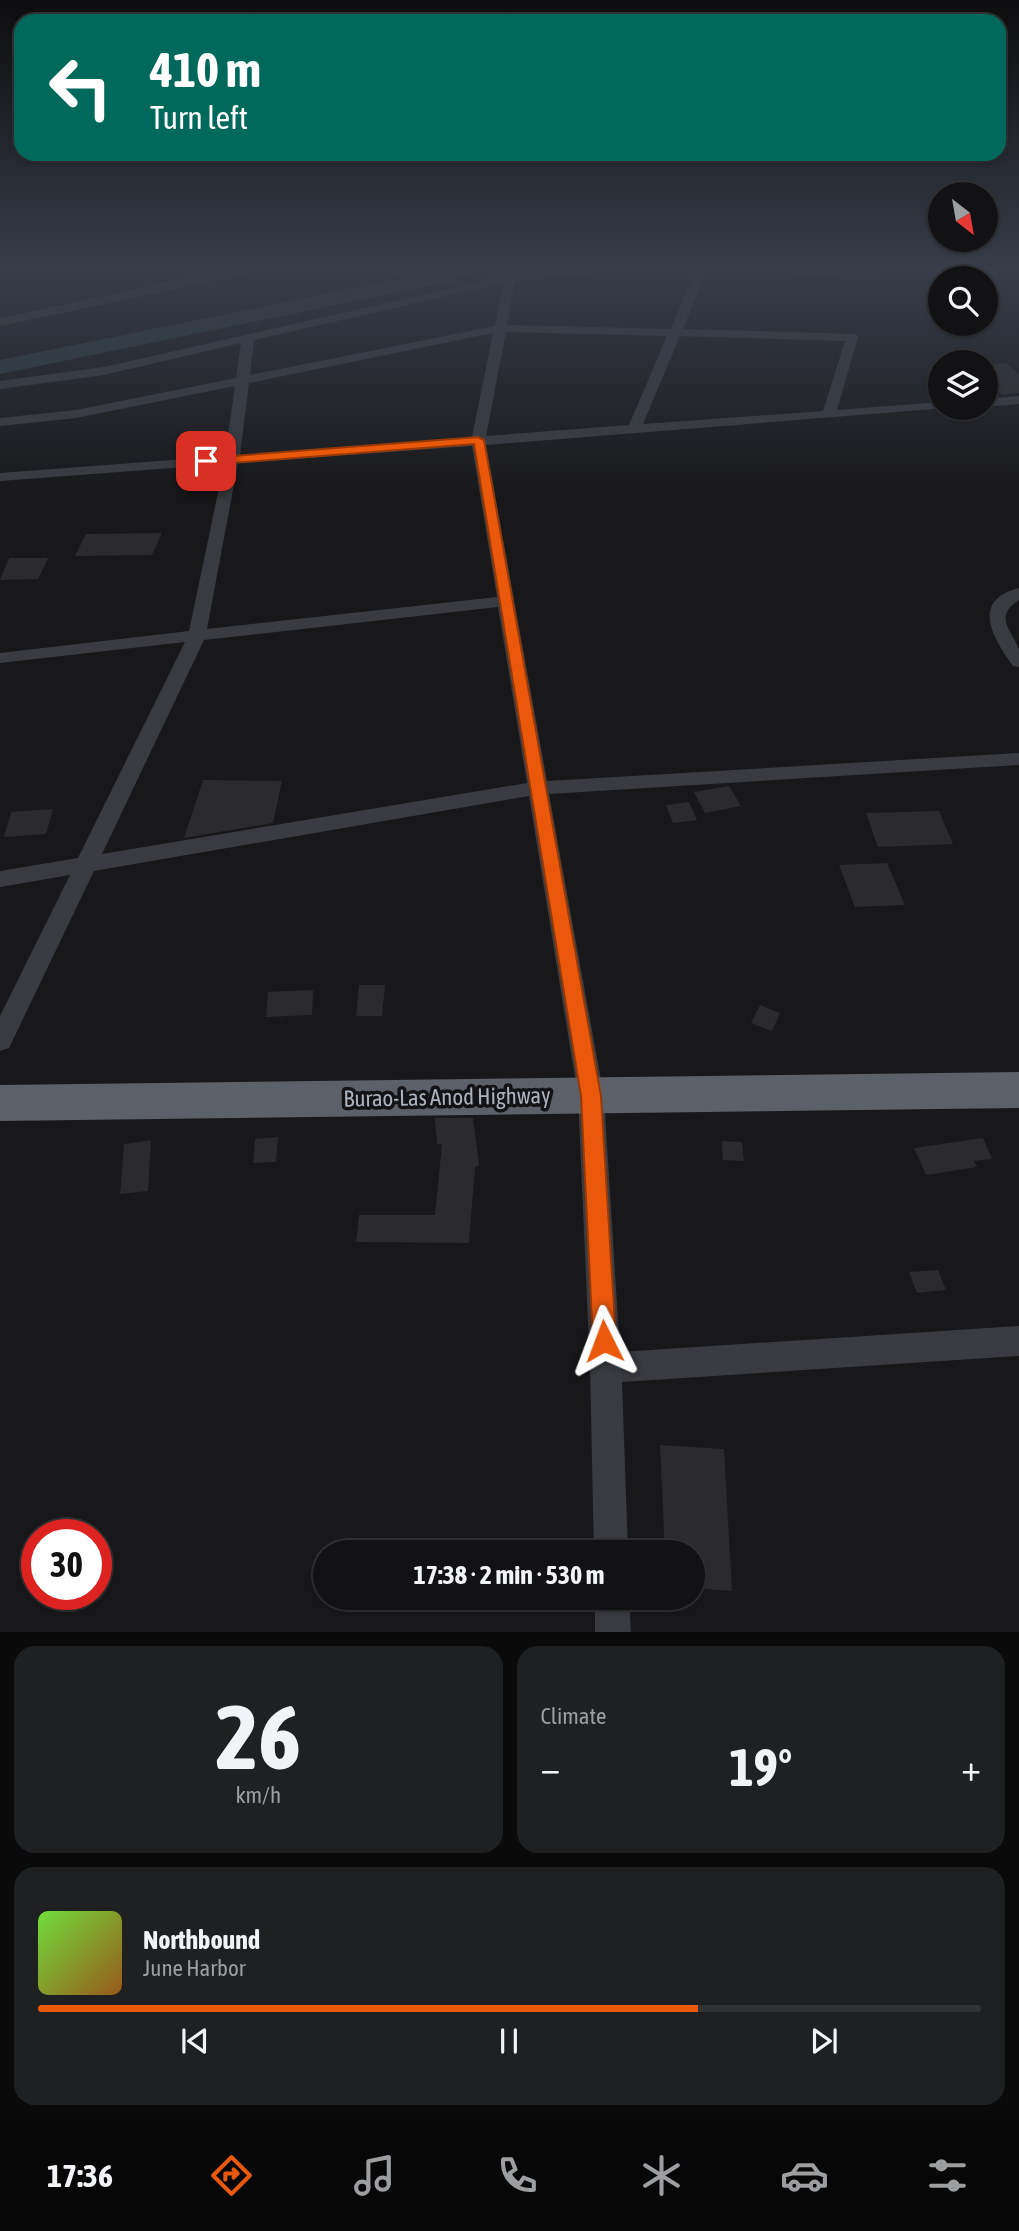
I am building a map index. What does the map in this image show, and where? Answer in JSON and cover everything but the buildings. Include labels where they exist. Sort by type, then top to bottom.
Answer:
[{"type":"highway","name":"Burao-Las Anod Highway","points":[[0,1103],[1019,1090]]},
{"type":"street","points":[[0,385],[104,371],[217,345]]},
{"type":"street","points":[[0,1041],[197,636],[232,459],[247,345]]},
{"type":"street","points":[[0,422],[76,414],[416,345]]},
{"type":"street","points":[[497,345],[478,440],[591,1096],[606,1368],[611,1540]]},
{"type":"street","points":[[634,429],[669,345]]},
{"type":"street","points":[[829,414],[850,345]]},
{"type":"street","points":[[998,401],[1019,400]]},
{"type":"street","points":[[0,477],[928,407]]},
{"type":"street","points":[[1019,593],[1007,599],[998,609],[996,618],[1004,642],[1019,662]]},
{"type":"street","points":[[0,658],[506,601]]},
{"type":"street","points":[[0,879],[538,788],[1019,760]]},
{"type":"street","points":[[606,1368],[1019,1340]]},
{"type":"street","points":[[613,1610],[614,1632]]},
{"type":"waterway","points":[[0,367],[107,345]]},
{"type":"route","points":[[206,461],[478,440],[591,1096],[604,1341]]}]
